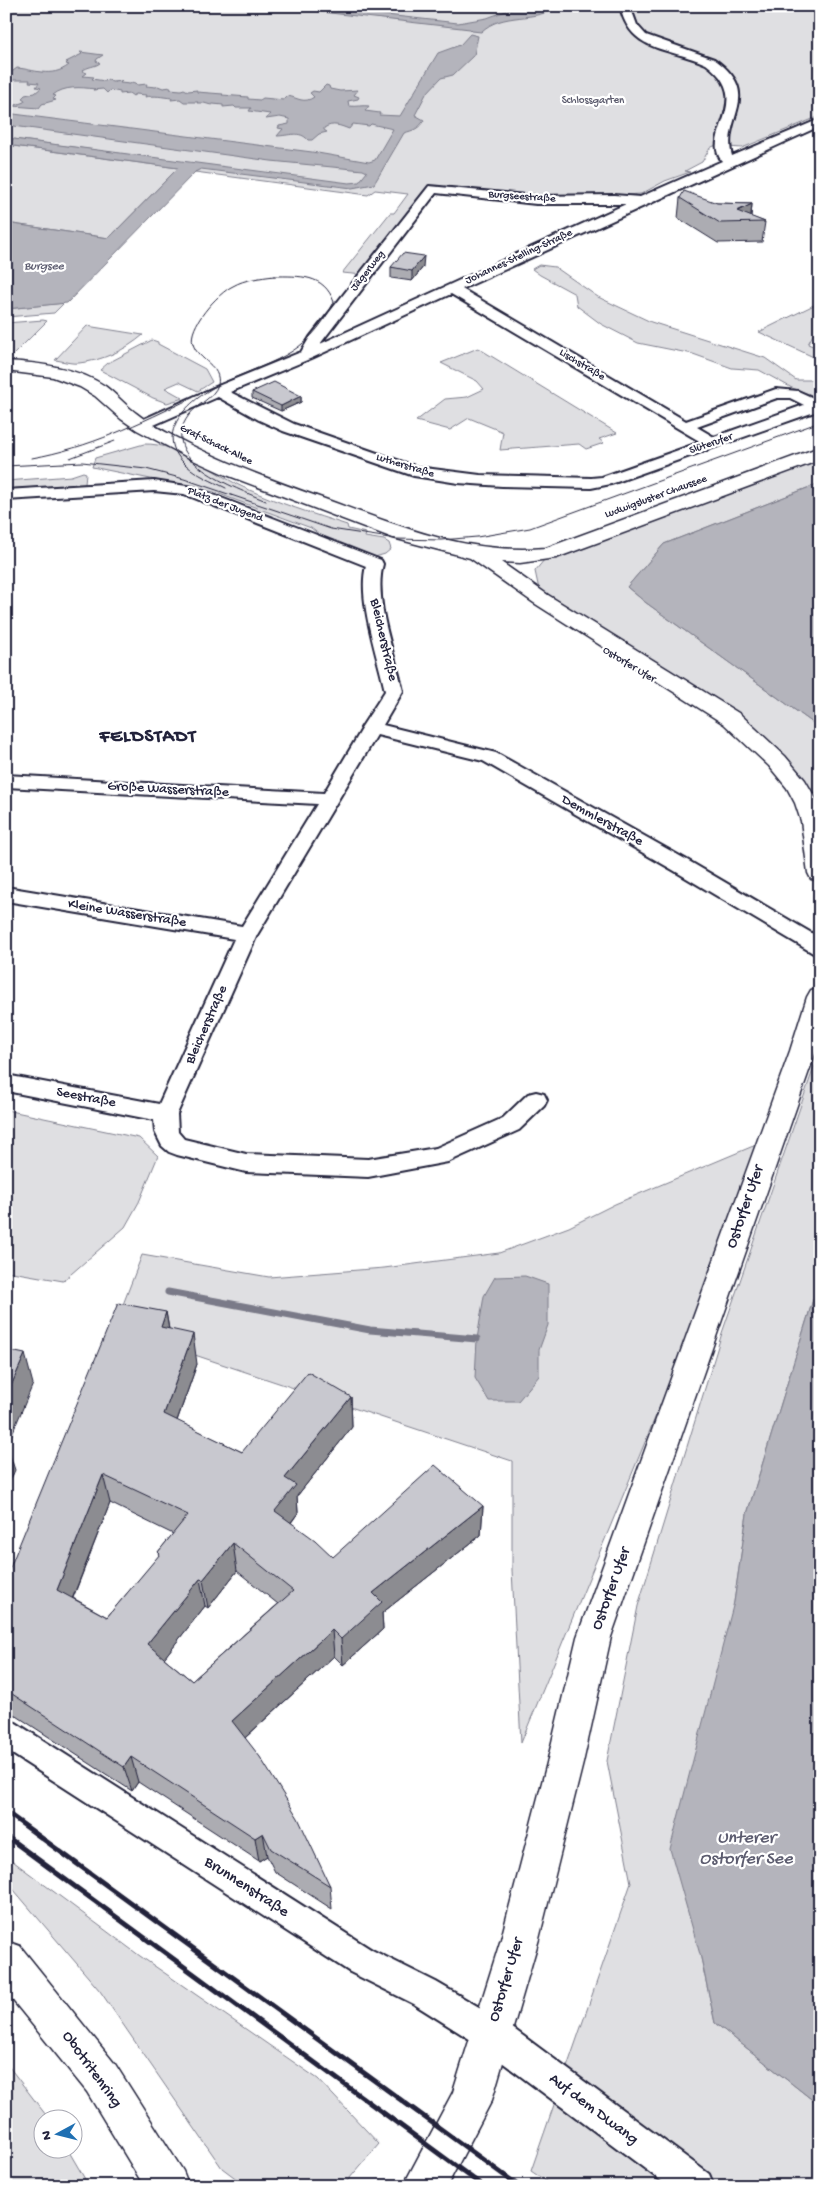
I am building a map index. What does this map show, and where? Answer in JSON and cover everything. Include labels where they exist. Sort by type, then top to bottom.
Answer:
[{"type":"street","points":[[625,6],[629,22],[640,35],[706,60],[718,68],[729,81],[734,100],[723,147],[726,158],[732,161]]},
{"type":"street","name":"Johannes-Stelling-Straße","points":[[218,391],[307,355],[640,202],[820,122]]},
{"type":"street","name":"Burgseestraße","points":[[433,189],[536,200],[614,198],[640,202]]},
{"type":"street","name":"Jägerweg","points":[[307,355],[320,333],[433,189]]},
{"type":"street","name":"Lischstraße","points":[[451,288],[713,443]]},
{"type":"street","name":"Graf-Schack-Allee","points":[[6,365],[45,365],[81,373],[109,384],[151,421],[220,466],[361,518],[466,549]]},
{"type":"street","points":[[151,421],[218,391]]},
{"type":"street","name":"Lutherstraße","points":[[218,391],[230,399],[301,431],[414,471],[436,476],[591,483],[606,482]]},
{"type":"street","name":"Slüterufer","points":[[685,426],[776,393],[793,394],[818,406]]},
{"type":"street","name":"Slüterufer","points":[[606,482],[818,406]]},
{"type":"street","name":"Graf-Schack-Allee","points":[[151,421],[234,457],[466,549]]},
{"type":"street","name":"Ludwigsluster Chaussee","points":[[547,546],[820,437]]},
{"type":"street","name":"Ludwigsluster Chaussee","points":[[466,549],[547,546],[820,452]]},
{"type":"street","name":"Platz der Jugend","points":[[6,495],[154,486],[179,488],[375,564]]},
{"type":"street","name":"Graf-Schack-Allee","points":[[361,518],[417,545],[504,563],[547,546]]},
{"type":"street","name":"Graf-Schack-Allee","points":[[417,545],[466,549]]},
{"type":"street","points":[[541,598],[534,581],[535,571],[547,546]]},
{"type":"street","name":"Ostorfer Ufer","points":[[466,549],[504,563],[541,598],[732,719],[788,773],[807,803],[814,830],[820,873]]},
{"type":"street","name":"Ostorfer Ufer","points":[[466,549],[506,591],[751,738]]},
{"type":"street","points":[[504,563],[498,577],[506,591]]},
{"type":"street","name":"Bleicherstraße","points":[[166,1114],[247,934],[394,690],[372,593],[372,570],[375,564]]},
{"type":"street","name":"Demmlerstraße","points":[[370,728],[489,757],[671,860],[820,948]]},
{"type":"street","name":"Große Wasserstraße","points":[[6,781],[329,799]]},
{"type":"street","name":"Kleine Wasserstraße","points":[[6,894],[247,934]]},
{"type":"street","name":"Ostorfer Ufer","points":[[424,2186],[471,2100],[520,1939],[594,1637],[803,1051],[820,997]]},
{"type":"street","name":"Seestraße","points":[[6,1083],[166,1114]]},
{"type":"street","points":[[166,1114],[164,1122],[166,1133],[170,1141],[177,1146],[246,1163],[368,1168],[440,1156],[511,1124],[536,1100]]},
{"type":"street","name":"Brunnenstraße","points":[[6,1733],[361,1961],[426,1993],[491,2033]]},
{"type":"street","name":"Obotritenring","points":[[6,1960],[100,2078],[168,2186]]},
{"type":"street","name":"Auf dem Dwang","points":[[491,2033],[580,2102],[697,2186]]},
{"type":"green space","name":"Schlossgarten","points":[[6,6],[820,6],[820,116],[742,148],[714,146],[710,148],[702,162],[685,171],[690,172],[665,181],[641,194],[556,198],[438,186],[364,275],[342,273],[390,213],[394,213],[408,194],[375,190],[368,195],[195,172],[205,165],[6,138]]},
{"type":"green space","points":[[6,145],[178,168],[109,238],[6,223]]},
{"type":"green space","points":[[539,265],[555,267],[598,297],[651,322],[765,358],[796,380],[820,380],[820,393],[812,395],[792,388],[759,370],[732,368],[693,354],[638,343],[601,324],[577,306],[575,294],[532,269]]},
{"type":"green space","points":[[820,302],[820,330],[814,333],[808,344],[820,349],[820,360],[759,332]]},
{"type":"green space","points":[[64,303],[54,313],[6,317],[6,309]]},
{"type":"green space","points":[[47,321],[11,357],[6,357],[6,323]]},
{"type":"green space","points":[[87,326],[143,335],[121,350],[96,360],[70,363],[55,360]]},
{"type":"green space","points":[[152,340],[205,369],[212,382],[198,391],[179,382],[165,388],[183,398],[167,403],[153,398],[100,370],[108,363]]},
{"type":"green space","points":[[478,348],[617,433],[599,439],[604,443],[586,449],[579,444],[500,450],[503,432],[469,418],[450,430],[416,421],[445,399],[467,397],[484,389],[477,381],[441,363]]},
{"type":"green space","points":[[144,444],[171,448],[245,488],[347,525],[348,529],[366,533],[365,537],[384,540],[389,543],[391,549],[385,554],[375,557],[362,554],[325,539],[311,528],[214,492],[92,467],[95,458]]},
{"type":"green space","points":[[820,453],[820,483],[664,544],[627,587],[820,728],[820,873],[813,821],[751,738],[541,599],[535,571],[549,554]]},
{"type":"green space","points":[[83,472],[86,473],[85,484],[6,489],[6,481],[71,476]]},
{"type":"green space","points":[[820,997],[820,1277],[747,1514],[734,1602],[701,1958],[715,2023],[820,2106],[820,2186],[553,2186],[531,2171],[631,1883],[607,1761],[638,1606],[722,1333],[814,1067],[803,1051]]},
{"type":"green space","points":[[6,1110],[139,1138],[158,1156],[139,1202],[125,1227],[63,1281],[6,1271]]},
{"type":"green space","points":[[770,1139],[521,1743],[512,1570],[512,1461],[114,1328],[142,1255],[269,1277],[384,1268],[499,1253],[569,1227],[615,1204]]},
{"type":"green space","points":[[6,1856],[140,1956],[318,2079],[379,2144],[343,2186],[246,2186],[222,2168],[100,1991],[8,1883],[6,1880]]},
{"type":"green space","points":[[6,2063],[42,2110],[32,2110],[32,2160],[74,2160],[89,2186],[6,2186]]},
{"type":"water","points":[[269,6],[305,6],[458,23],[487,18],[519,6],[559,6],[540,14],[499,21],[481,32],[470,29]]},
{"type":"water","name":"Burgsee","points":[[470,34],[478,36],[474,55],[453,75],[441,78],[426,94],[415,115],[424,120],[416,129],[404,133],[374,184],[352,188],[201,169],[195,172],[67,303],[6,309],[6,223],[109,238],[178,168],[6,145],[6,138],[349,183],[359,182],[367,172],[6,125],[6,113],[312,152],[369,162],[375,160],[393,129],[371,124],[369,126],[353,124],[349,129],[334,125],[324,128],[327,132],[319,134],[312,140],[308,140],[298,134],[277,136],[283,129],[278,128],[279,126],[289,124],[289,119],[280,117],[266,119],[270,114],[249,111],[251,108],[223,107],[223,105],[184,102],[180,99],[171,100],[172,98],[155,96],[145,97],[146,95],[136,94],[133,96],[129,93],[120,94],[120,92],[110,90],[107,93],[103,89],[72,88],[62,90],[53,95],[56,96],[53,99],[56,100],[42,104],[39,108],[13,106],[24,102],[25,100],[22,98],[25,95],[35,93],[41,88],[36,87],[39,83],[29,82],[30,80],[6,80],[6,76],[17,68],[56,72],[69,65],[66,62],[82,54],[80,52],[103,55],[96,61],[100,63],[82,71],[87,73],[83,76],[94,77],[92,79],[105,81],[107,79],[112,82],[122,81],[120,83],[130,84],[133,82],[138,85],[147,84],[146,86],[171,87],[170,89],[184,89],[188,91],[197,90],[197,92],[260,100],[263,98],[284,100],[288,96],[307,100],[314,97],[310,93],[313,91],[319,92],[326,85],[330,89],[340,91],[358,90],[354,95],[359,97],[358,99],[348,101],[349,106],[369,106],[365,111],[380,113],[379,115],[400,116],[438,53],[460,45]]},
{"type":"water","points":[[820,483],[820,728],[627,587],[664,544]]},
{"type":"water","points":[[525,1276],[548,1284],[548,1325],[539,1350],[539,1376],[518,1401],[489,1401],[475,1378],[477,1339],[484,1296],[495,1277]]},
{"type":"water","name":"Unterer Ostorfer See","points":[[820,1277],[820,2106],[715,2023],[701,1958],[670,1849],[734,1602],[747,1514]]},
{"type":"building","points":[[684,191],[717,203],[752,204],[737,211],[765,222],[720,223],[680,198]]},
{"type":"building","points":[[403,253],[424,256],[412,271],[391,267]]},
{"type":"building","points":[[274,382],[301,396],[281,406],[252,392]]},
{"type":"building","points":[[118,1303],[166,1312],[161,1327],[193,1334],[164,1414],[242,1452],[308,1372],[351,1397],[285,1478],[296,1485],[275,1511],[315,1540],[333,1557],[435,1465],[483,1506],[373,1593],[382,1602],[341,1639],[332,1630],[232,1721],[260,1757],[298,1818],[330,1886],[271,1849],[263,1833],[255,1838],[131,1757],[124,1767],[6,1690],[6,1569],[9,1570]],"holes":[[[103,1475],[188,1515],[158,1552],[160,1554],[107,1617],[57,1590]],[[233,1543],[293,1591],[192,1681],[147,1644],[200,1579],[203,1580]]]},
{"type":"building","points":[[6,1350],[25,1354],[6,1397]]},
{"type":"waterway","points":[[168,1292],[370,1330],[477,1339]]},
{"type":"tram line","points":[[274,276],[302,277],[310,278],[324,286],[334,302],[312,335],[285,356],[218,385],[216,373],[196,350],[192,337],[199,320],[212,303],[233,286],[258,278],[274,276]]},
{"type":"tram line","points":[[218,385],[213,394],[189,415],[181,431],[182,446],[191,459],[219,480],[266,501]]},
{"type":"tram line","points":[[218,385],[207,391],[186,408],[173,430],[172,441],[176,453],[190,469],[226,488]]},
{"type":"tram line","points":[[32,458],[53,454],[94,441],[192,398]]},
{"type":"tram line","points":[[6,466],[82,462],[146,469],[184,479],[331,529],[396,539],[441,540],[477,537],[530,528],[820,422]]},
{"type":"tram line","points":[[70,458],[115,441]]},
{"type":"railway","points":[[6,1812],[519,2186]]},
{"type":"railway","points":[[6,1836],[483,2186]]},
{"type":"district","name":"FELDSTADT","points":[[148,737]]}]
